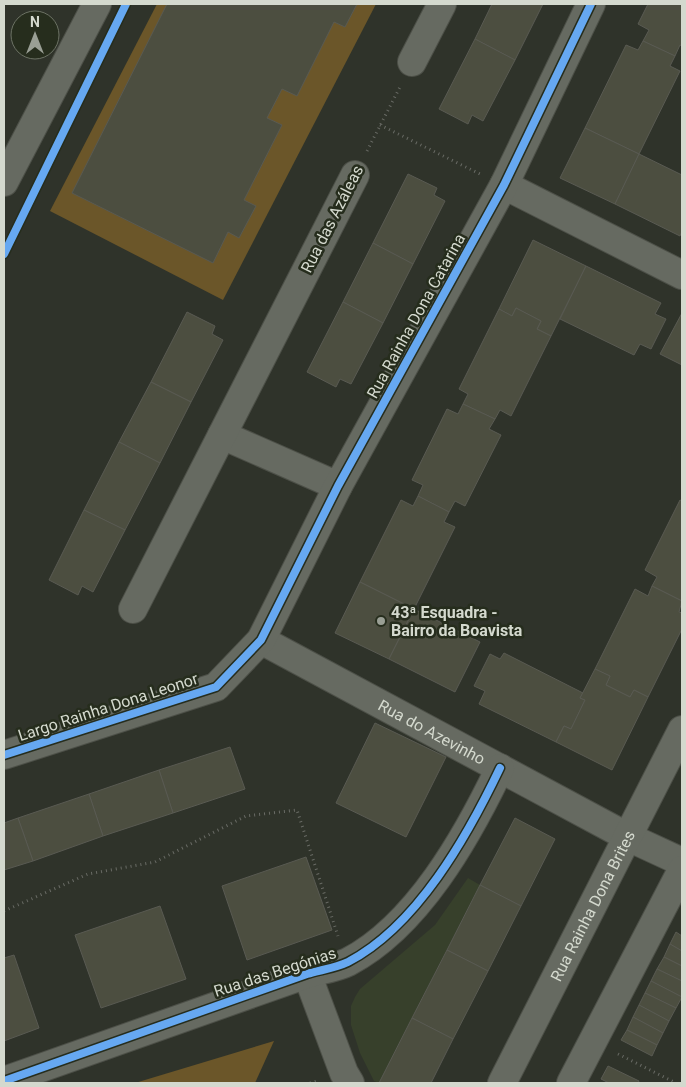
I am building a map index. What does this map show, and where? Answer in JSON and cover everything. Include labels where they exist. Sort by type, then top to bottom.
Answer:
[{"type":"street","points":[[4,182],[97,4]]},
{"type":"street","points":[[412,62],[442,4]]},
{"type":"street","name":"Rua Rainha Dona Catarina","points":[[261,640],[338,486],[504,185],[592,4]]},
{"type":"street","name":"Rua das Azáleas","points":[[133,609],[355,175]]},
{"type":"street","points":[[504,185],[682,275]]},
{"type":"street","points":[[222,435],[338,486]]},
{"type":"street","name":"Largo Rainha Dona Leonor","points":[[4,755],[216,686],[261,640]]},
{"type":"street","name":"Rua do Azevinho","points":[[261,640],[628,837],[682,862]]},
{"type":"street","name":"Rua Rainha Dona Brites","points":[[502,1083],[682,730]]},
{"type":"street","name":"Rua das Begónias","points":[[4,1081],[307,974],[347,962],[387,936],[417,906],[447,862],[488,794],[500,768]]},
{"type":"street","points":[[571,1083],[682,870]]},
{"type":"street","points":[[307,974],[344,1073],[350,1083]]},
{"type":"path","points":[[380,125],[504,185]]},
{"type":"path","points":[[4,911],[88,874],[155,862],[246,816],[297,810],[347,962]]},
{"type":"path","points":[[592,1042],[676,1083]]},
{"type":"shaded area","points":[[157,4],[376,4],[223,300],[50,211]]},
{"type":"shaded area","points":[[468,878],[480,885],[379,1083],[374,1081],[360,1053],[351,1025],[351,1006],[355,997],[360,989],[435,925]]},
{"type":"shaded area","points":[[274,1041],[255,1083],[135,1083]]},
{"type":"building","points":[[167,4],[357,4],[345,27],[334,22],[297,96],[282,89],[267,118],[282,125],[244,200],[256,206],[239,238],[228,232],[213,263],[72,193]]},
{"type":"building","points":[[492,4],[543,4],[515,60],[475,39]]},
{"type":"building","points":[[648,4],[682,4],[682,46],[680,45],[675,56],[643,41],[649,30],[638,24]]},
{"type":"building","points":[[475,39],[515,60],[483,121],[472,115],[468,124],[439,109]]},
{"type":"building","points":[[643,41],[675,56],[670,66],[680,71],[639,154],[585,128],[626,45],[638,50]]},
{"type":"building","points":[[585,128],[639,154],[615,204],[560,178]]},
{"type":"building","points":[[639,154],[682,175],[682,231],[680,236],[615,204]]},
{"type":"building","points":[[408,174],[437,188],[434,195],[445,201],[413,264],[373,243]]},
{"type":"building","points":[[533,240],[586,266],[551,336],[537,329],[541,321],[516,308],[512,316],[499,309]]},
{"type":"building","points":[[373,243],[413,264],[383,323],[343,302]]},
{"type":"building","points":[[586,266],[661,303],[655,314],[666,319],[651,349],[640,344],[634,355],[560,319]]},
{"type":"building","points":[[343,302],[383,323],[351,384],[340,379],[336,387],[307,372]]},
{"type":"building","points":[[516,308],[541,321],[537,329],[551,336],[511,416],[500,410],[495,419],[463,404],[468,394],[459,389],[499,309],[512,316]]},
{"type":"building","points":[[187,312],[215,326],[212,334],[223,340],[191,402],[151,382]]},
{"type":"building","points":[[682,313],[682,365],[660,354]]},
{"type":"building","points":[[151,382],[191,402],[160,463],[119,442]]},
{"type":"building","points":[[463,404],[495,419],[489,429],[501,435],[465,506],[455,501],[449,512],[418,496],[423,485],[412,480],[447,409],[458,414]]},
{"type":"building","points":[[119,442],[160,463],[125,530],[84,510]]},
{"type":"building","points":[[418,496],[449,512],[444,522],[455,527],[414,609],[360,582],[401,500],[413,506]]},
{"type":"building","points":[[680,500],[682,501],[682,601],[652,586],[657,577],[645,570]]},
{"type":"building","points":[[84,510],[125,530],[93,592],[82,586],[78,595],[49,580]]},
{"type":"building","points":[[360,582],[414,609],[389,659],[335,633]]},
{"type":"building","points":[[652,586],[682,601],[679,612],[682,613],[682,629],[648,697],[634,690],[630,697],[606,685],[610,676],[595,669],[635,589],[648,596]]},
{"type":"building","points":[[414,609],[480,642],[455,692],[389,659]]},
{"type":"building","points":[[504,653],[583,693],[580,698],[585,700],[571,729],[564,726],[556,742],[479,704],[485,691],[474,686],[490,654],[500,659]]},
{"type":"building","points":[[595,669],[610,676],[606,685],[630,697],[634,690],[648,697],[612,770],[556,742],[564,726],[571,729],[585,700],[580,698]]},
{"type":"building","points":[[375,723],[446,757],[406,837],[336,803]]},
{"type":"building","points":[[230,747],[245,789],[173,813],[159,770]]},
{"type":"building","points":[[159,770],[173,813],[103,836],[89,794]]},
{"type":"building","points":[[89,794],[103,836],[33,861],[18,818]]},
{"type":"building","points":[[18,818],[33,861],[4,870],[4,823]]},
{"type":"building","points":[[515,818],[555,839],[521,906],[480,885]]},
{"type":"building","points":[[306,857],[332,930],[247,960],[222,886]]},
{"type":"building","points":[[480,885],[521,906],[488,971],[447,950]]},
{"type":"building","points":[[160,906],[186,979],[101,1008],[75,935]]},
{"type":"building","points":[[676,932],[682,936],[682,951],[670,944]]},
{"type":"building","points":[[670,944],[682,951],[682,966],[664,957]]},
{"type":"building","points":[[447,950],[488,971],[453,1039],[412,1018]]},
{"type":"building","points":[[14,955],[39,1028],[4,1041],[4,958]]},
{"type":"building","points":[[664,957],[682,966],[682,981],[657,969]]},
{"type":"building","points":[[657,969],[682,981],[682,997],[651,981]]},
{"type":"building","points":[[651,981],[682,997],[676,1008],[645,993]]},
{"type":"building","points":[[645,993],[676,1008],[669,1021],[639,1005]]},
{"type":"building","points":[[639,1005],[669,1021],[663,1033],[633,1017]]},
{"type":"building","points":[[633,1017],[663,1033],[657,1045],[627,1030]]},
{"type":"building","points":[[412,1018],[453,1039],[431,1083],[379,1083]]},
{"type":"building","points":[[627,1030],[657,1045],[652,1056],[621,1040]]},
{"type":"building","points":[[608,1066],[639,1081],[638,1083],[609,1083],[601,1079]]},
{"type":"cycle path","points":[[4,254],[126,4]]},
{"type":"cycle path","points":[[4,755],[216,687],[261,640],[338,486],[504,185],[591,4]]},
{"type":"cycle path","points":[[4,1081],[307,974],[348,962],[373,946],[418,903],[456,850],[500,768]]},
{"type":"place","name":"43ª Esquadra - Bairro da Boavista","points":[[381,621]]}]
